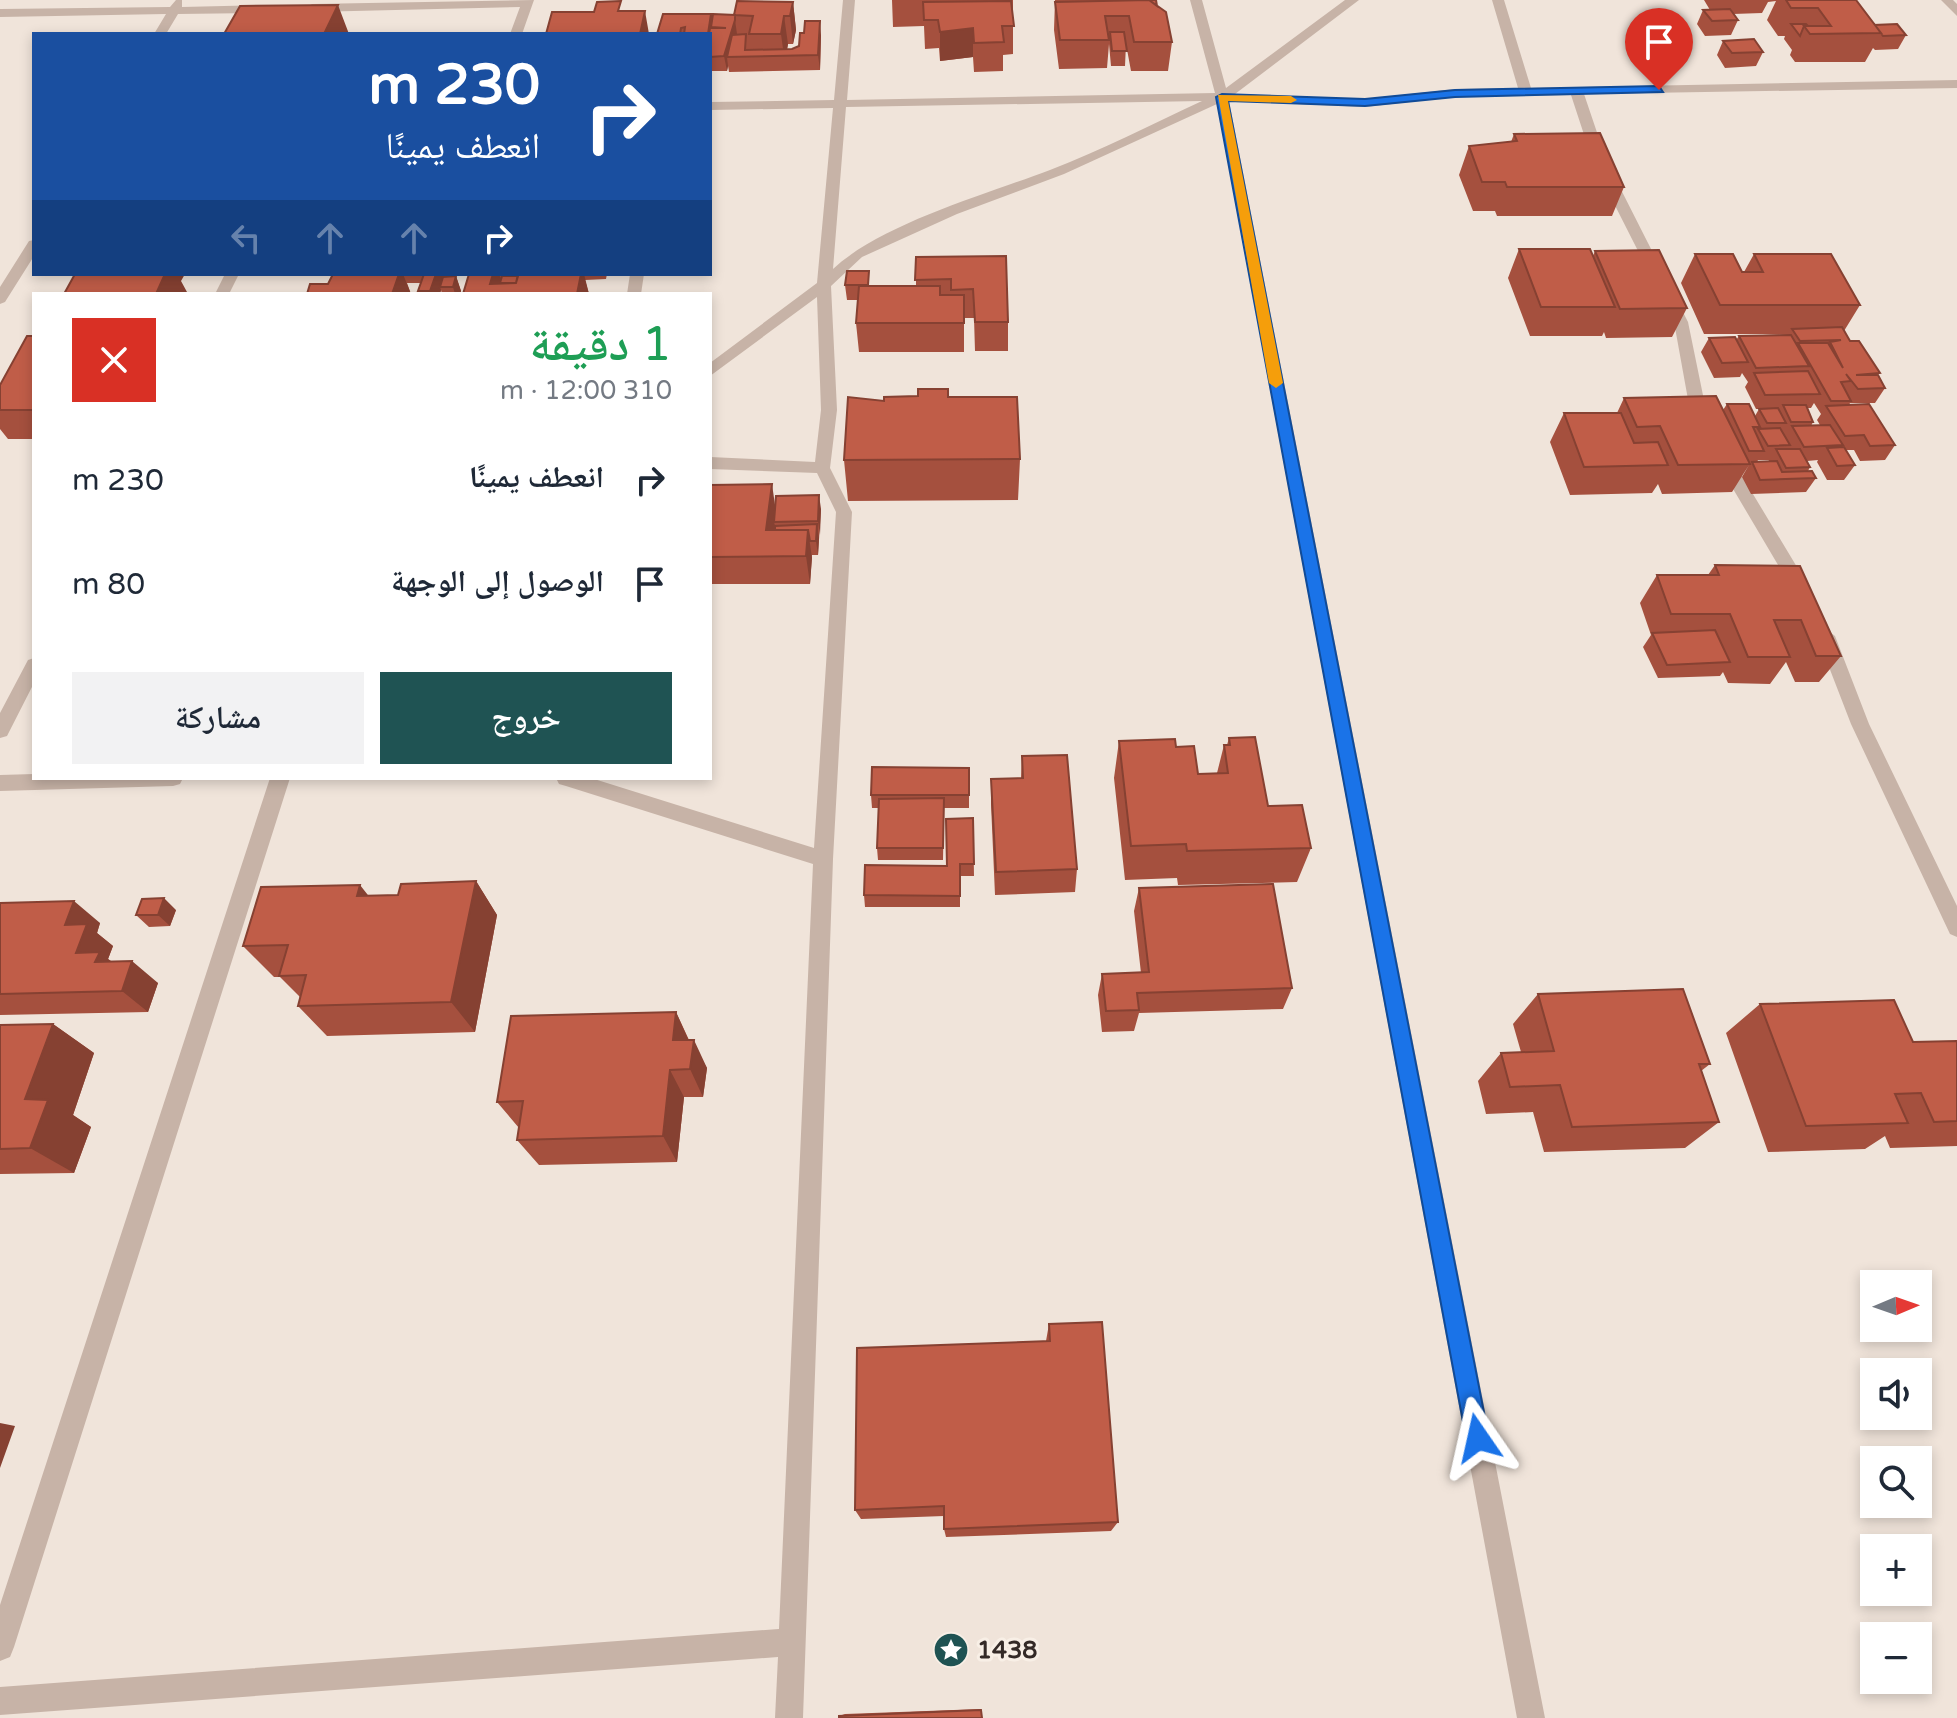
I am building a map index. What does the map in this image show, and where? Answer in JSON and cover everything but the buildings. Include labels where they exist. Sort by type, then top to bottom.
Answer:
[{"type":"street","points":[[789,1718],[823,859],[844,512],[822,468],[829,410],[824,285],[849,0]]},
{"type":"street","points":[[1196,0],[1222,97],[1531,1718]]},
{"type":"street","points":[[712,369],[824,285],[857,254],[952,211],[1059,171],[1222,97],[1353,0]]},
{"type":"street","points":[[1498,0],[1526,92]]},
{"type":"street","points":[[1947,0],[1957,12]]},
{"type":"street","points":[[296,8],[528,2],[517,32]]},
{"type":"street","points":[[0,13],[176,6],[281,9]]},
{"type":"street","points":[[161,32],[176,6]]},
{"type":"street","points":[[712,106],[1222,97],[1365,103],[1455,93],[1957,84]]},
{"type":"street","points":[[1576,91],[1600,162],[1681,322],[1697,405],[1741,494],[1785,559],[1815,615],[1860,724],[1957,928]]},
{"type":"street","points":[[0,299],[32,247]]},
{"type":"street","points":[[712,463],[822,468]]},
{"type":"street","points":[[0,731],[32,669]]},
{"type":"street","points":[[0,783],[104,780]]},
{"type":"street","points":[[0,1647],[279,780]]},
{"type":"street","points":[[572,780],[823,859]]},
{"type":"street","points":[[0,1701],[793,1642]]},
{"type":"slow traffic","points":[[1276,383],[1222,97],[1291,100]]},
{"type":"place","name":"1438","points":[[951,1650]]},
{"type":"route","points":[[1478,1438],[1222,97],[1365,103],[1455,93],[1659,90]]}]
